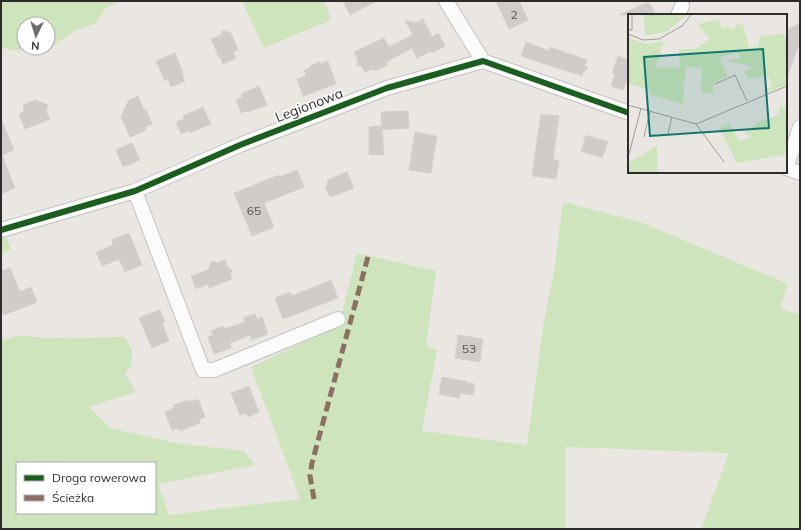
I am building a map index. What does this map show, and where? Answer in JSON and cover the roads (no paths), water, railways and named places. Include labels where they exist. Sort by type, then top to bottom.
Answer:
[{"type":"street","points":[[446,1],[483,61],[628,113]]},
{"type":"street","name":"Legionowa","points":[[1,230],[135,191],[240,145],[387,88],[483,61]]},
{"type":"street","points":[[787,165],[800,127]]},
{"type":"street","points":[[787,168],[800,173]]},
{"type":"street","points":[[135,191],[203,370],[214,370],[338,319]]}]
